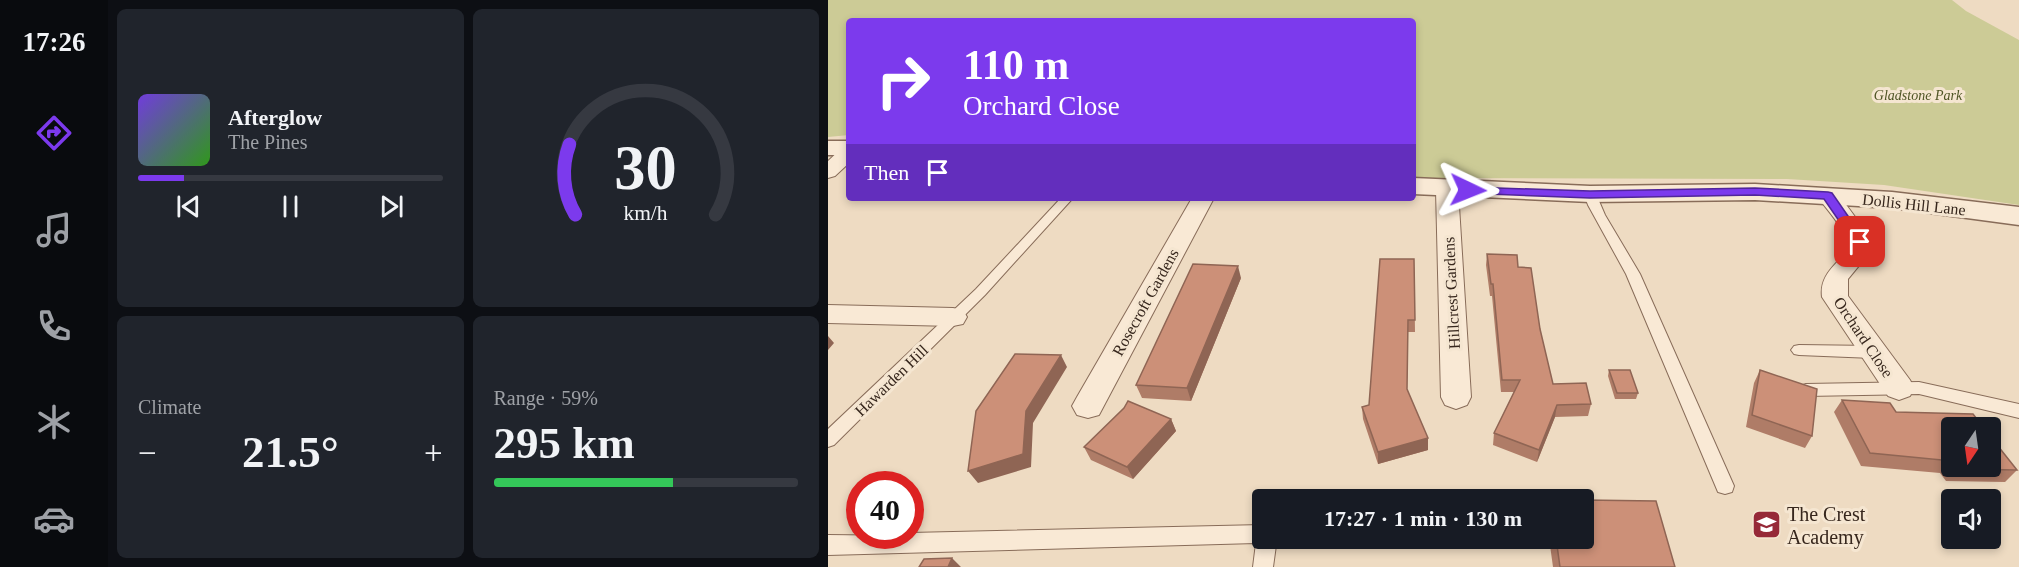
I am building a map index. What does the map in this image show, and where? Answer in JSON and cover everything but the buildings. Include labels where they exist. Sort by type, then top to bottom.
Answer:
[{"type":"street","points":[[828,148],[846,150]]},
{"type":"street","points":[[828,172],[846,153]]},
{"type":"street","name":"Dollis Hill Lane","points":[[1416,186],[1447,190],[1590,194],[1755,192],[1892,200],[2019,216]]},
{"type":"street","name":"Hillcrest Gardens","points":[[1447,190],[1456,397]]},
{"type":"street","name":"Orchard Close","points":[[1828,196],[1860,242],[1859,251],[1834,279],[1832,287],[1835,297],[1899,388]]},
{"type":"street","name":"Rosecroft Gardens","points":[[1088,406],[1201,201]]},
{"type":"street","name":"Hawarden Hill","points":[[828,314],[953,318]]},
{"type":"lane","points":[[1590,194],[1606,232],[1616,243],[1633,274],[1725,486]]},
{"type":"lane","name":"Hawarden Hill","points":[[828,441],[1028,243],[1064,201]]},
{"type":"lane","points":[[1799,350],[1873,352]]},
{"type":"lane","points":[[1806,390],[1919,388],[2019,411]]},
{"type":"lane","points":[[828,545],[1252,534]]},
{"type":"lane","points":[[1263,567],[1265,549]]},
{"type":"green space","name":"Gladstone Park","points":[[828,0],[1952,0],[1966,11],[2019,40],[2019,205],[1884,185],[1787,179],[1416,178],[1416,18],[846,18],[846,135],[828,137]]},
{"type":"place","name":"The Crest Academy","points":[[1766,525]]},
{"type":"route","points":[[1468,190],[1590,194],[1755,192],[1828,196],[1860,242]]}]
